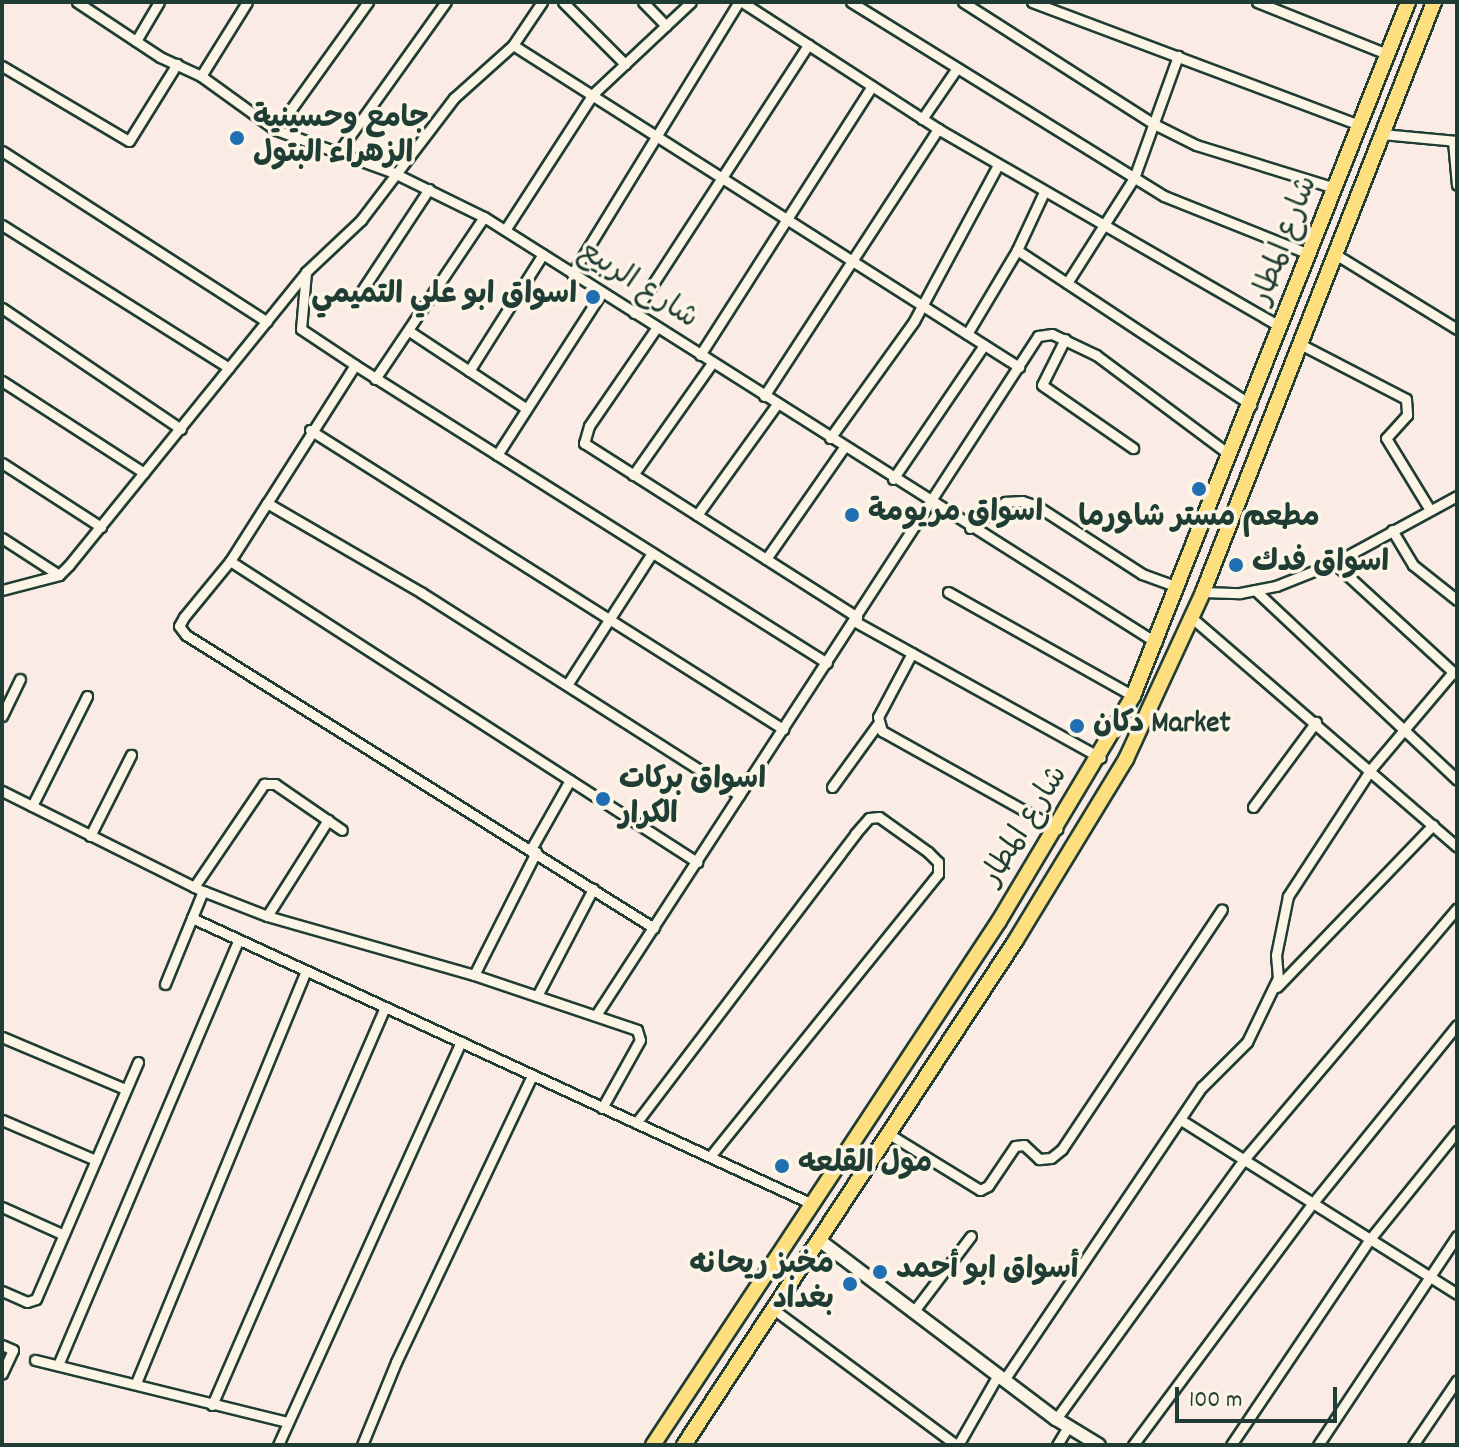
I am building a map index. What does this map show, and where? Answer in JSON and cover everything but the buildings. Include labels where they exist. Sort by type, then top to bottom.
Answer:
[{"type":"main road","name":"شارع المطار","points":[[653,1445],[1009,904],[1101,758],[1157,643],[1408,2]]},
{"type":"main road","name":"شارع المطار","points":[[684,1445],[1099,809],[1203,592],[1434,2]]},
{"type":"main road","points":[[1260,382],[1267,391],[1281,390]]},
{"type":"main road","points":[[1248,411],[1260,417],[1267,427]]},
{"type":"main road","points":[[1009,904],[1016,915],[1030,918]]},
{"type":"main road","points":[[984,942],[998,944],[1006,955]]},
{"type":"street","name":"شارع الربيع","points":[[77,2],[136,41],[201,76],[276,130],[394,173],[484,217],[970,528],[1157,643]]},
{"type":"street","points":[[136,41],[159,2]]},
{"type":"street","points":[[201,76],[247,2]]},
{"type":"street","points":[[276,130],[368,2]]},
{"type":"street","points":[[337,154],[446,2]]},
{"type":"street","points":[[2,590],[59,575],[306,272],[361,220],[454,98],[513,45],[542,2]]},
{"type":"street","points":[[563,2],[625,64]]},
{"type":"street","points":[[643,2],[666,26]]},
{"type":"street","points":[[505,230],[593,94],[691,2]]},
{"type":"street","points":[[572,274],[660,137],[740,2],[938,129],[1281,327]]},
{"type":"street","points":[[851,2],[1164,196],[1309,254]]},
{"type":"street","points":[[963,2],[979,7],[1154,124],[1196,145],[1335,188]]},
{"type":"street","points":[[1032,2],[1360,125]]},
{"type":"street","points":[[1257,2],[1387,54]]},
{"type":"street","points":[[513,45],[857,261],[1019,367]]},
{"type":"street","points":[[634,313],[808,45]]},
{"type":"street","points":[[1067,283],[1134,178],[1178,56]]},
{"type":"street","points":[[2,66],[129,141],[177,64]]},
{"type":"street","points":[[922,119],[957,68]]},
{"type":"street","points":[[700,355],[872,86]]},
{"type":"street","points":[[764,396],[857,261],[938,129]]},
{"type":"street","points":[[1382,134],[1455,141],[1457,185]]},
{"type":"street","points":[[2,151],[267,322]]},
{"type":"street","points":[[830,438],[923,304],[998,165]]},
{"type":"street","points":[[359,295],[429,189]]},
{"type":"street","points":[[967,334],[1017,250],[1044,192]]},
{"type":"street","points":[[375,379],[484,217]]},
{"type":"street","points":[[2,225],[229,368]]},
{"type":"street","points":[[1017,250],[1248,411]]},
{"type":"street","points":[[469,371],[543,254]]},
{"type":"street","points":[[1335,254],[1457,329]]},
{"type":"street","points":[[306,272],[301,329],[375,379],[827,663]]},
{"type":"street","points":[[497,455],[602,292]]},
{"type":"street","points":[[2,308],[181,429]]},
{"type":"street","points":[[657,327],[589,426],[584,443],[856,619],[1101,758]]},
{"type":"street","points":[[409,331],[527,409]]},
{"type":"street","points":[[596,1015],[1038,336],[1044,332],[1096,355],[1230,455]]},
{"type":"street","points":[[1065,339],[1042,385],[1133,448]]},
{"type":"street","points":[[1300,344],[1406,399],[1407,415],[1386,438],[1430,510]]},
{"type":"street","points":[[893,479],[984,345]]},
{"type":"street","points":[[633,475],[712,363]]},
{"type":"street","points":[[355,365],[310,430],[230,561],[179,626],[186,635],[654,928]]},
{"type":"street","points":[[2,381],[144,473]]},
{"type":"street","points":[[697,515],[777,404]]},
{"type":"street","points":[[310,430],[783,729]]},
{"type":"street","points":[[766,559],[844,447]]},
{"type":"street","points":[[2,463],[101,527]]},
{"type":"street","points":[[1203,592],[1255,590],[1334,563],[1457,496]]},
{"type":"street","points":[[970,528],[1005,502],[1022,501],[1037,506],[1142,574],[1179,587]]},
{"type":"street","points":[[267,503],[567,685],[739,795]]},
{"type":"street","points":[[1392,530],[1413,565],[1457,600]]},
{"type":"street","points":[[2,538],[59,575]]},
{"type":"street","points":[[567,685],[652,553]]},
{"type":"street","points":[[230,561],[697,862]]},
{"type":"street","points":[[1274,990],[1288,896],[1371,769],[1455,674],[1334,563]]},
{"type":"street","points":[[1255,590],[1457,780]]},
{"type":"street","points":[[948,592],[1133,696]]},
{"type":"street","points":[[1192,618],[1371,769],[1457,847]]},
{"type":"street","points":[[832,787],[877,725],[912,653]]},
{"type":"street","points":[[2,716],[20,679]]},
{"type":"street","points":[[32,806],[87,696]]},
{"type":"street","points":[[1253,807],[1316,722]]},
{"type":"street","points":[[877,725],[1057,829]]},
{"type":"street","points":[[90,836],[131,755]]},
{"type":"street","points":[[474,975],[570,780]]},
{"type":"street","points":[[165,984],[192,918],[198,889],[264,784],[275,784],[342,830]]},
{"type":"street","points":[[2,791],[198,889],[267,916],[474,975],[596,1015],[642,1034],[602,1108]]},
{"type":"street","points":[[636,1123],[855,834],[869,818],[879,817],[928,852],[938,862],[938,874],[710,1157]]},
{"type":"street","points":[[267,916],[328,820]]},
{"type":"street","points":[[773,1309],[957,1445],[1202,1087],[1247,1042],[1274,990],[1433,825]]},
{"type":"street","points":[[537,996],[593,889]]},
{"type":"street","points":[[1056,1419],[1246,1157],[1457,908]]},
{"type":"street","points":[[889,1134],[980,1190],[988,1186],[1015,1146],[1024,1145],[1039,1159],[1051,1158],[1062,1149],[1222,909]]},
{"type":"street","points":[[192,918],[810,1203]]},
{"type":"street","points":[[58,1365],[238,940]]},
{"type":"street","points":[[136,1383],[306,971]]},
{"type":"street","points":[[212,1405],[385,1008]]},
{"type":"street","points":[[1133,1445],[1312,1204],[1457,1025]]},
{"type":"street","points":[[2,1037],[125,1089]]},
{"type":"street","points":[[278,1445],[461,1042]]},
{"type":"street","points":[[2,1291],[27,1302],[36,1299],[138,1062]]},
{"type":"street","points":[[362,1445],[396,1362],[532,1075]]},
{"type":"street","points":[[2,1120],[96,1160]]},
{"type":"street","points":[[1181,1120],[1246,1157],[1312,1204],[1457,1294]]},
{"type":"street","points":[[1231,1445],[1370,1239],[1457,1131]]},
{"type":"street","points":[[2,1207],[62,1234]]},
{"type":"street","points":[[914,1311],[971,1236]]},
{"type":"street","points":[[1318,1445],[1425,1286],[1426,1276],[1457,1236]]},
{"type":"street","points":[[819,1240],[1056,1419],[1099,1445]]},
{"type":"street","points":[[2,1345],[13,1350],[2,1374]]},
{"type":"street","points":[[35,1360],[288,1422]]},
{"type":"street","points":[[1413,1445],[1457,1380]]},
{"type":"street","points":[[1057,1445],[1068,1427]]},
{"type":"place","name":"جامع وحسينية الزهراء البتول","points":[[237,138]]},
{"type":"place","name":"اسواق ابو علي التميمي","points":[[593,297]]},
{"type":"place","name":"مطعم مستر شاورما","points":[[1199,489]]},
{"type":"place","name":"اسواق مريومة","points":[[852,515]]},
{"type":"place","name":"اسواق فدك","points":[[1236,565]]},
{"type":"place","name":"دكان Market","points":[[1077,726]]},
{"type":"place","name":"اسواق بركات الكرار","points":[[603,799]]},
{"type":"place","name":"مول القلعه","points":[[782,1166]]},
{"type":"place","name":"أسواق ابو أحمد","points":[[880,1272]]},
{"type":"place","name":"مخبز ريحانه بغداد","points":[[850,1284]]}]
